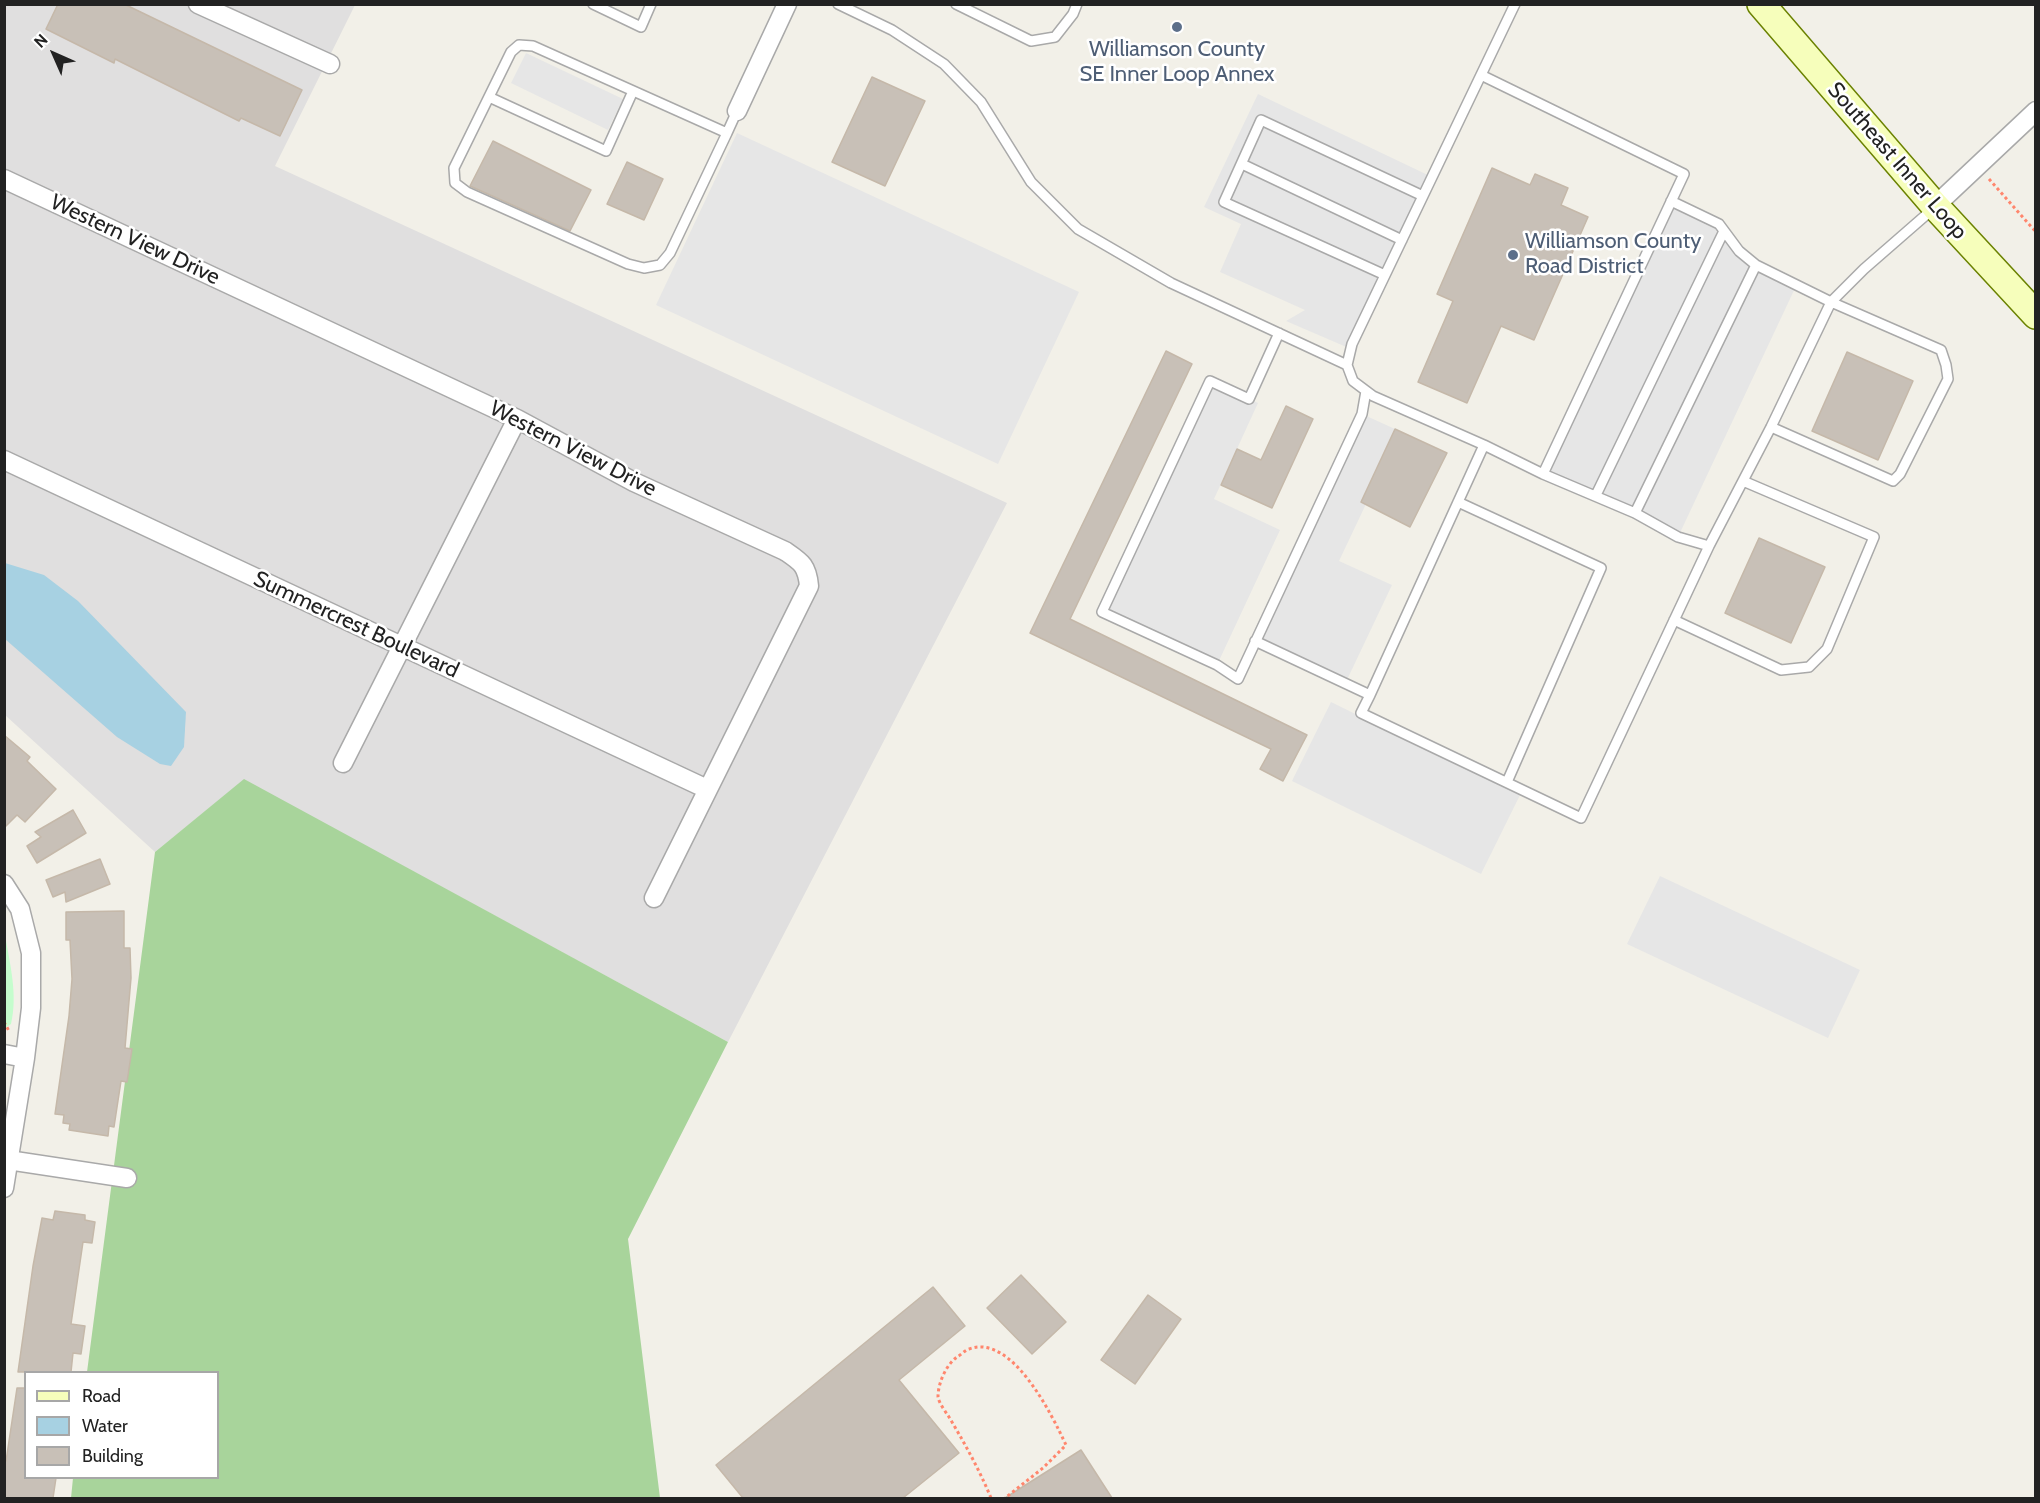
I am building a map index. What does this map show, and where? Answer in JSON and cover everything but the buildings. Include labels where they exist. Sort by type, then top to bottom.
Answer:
[{"type":"main road","name":"Southeast Inner Loop","points":[[1761,4],[1935,206],[2036,315]]},
{"type":"street","points":[[198,4],[224,10],[330,64]]},
{"type":"street","points":[[737,111],[787,4]]},
{"type":"street","points":[[1935,206],[2036,111]]},
{"type":"street","name":"Western View Drive","points":[[4,178],[517,419],[634,482],[785,551],[802,563],[808,573],[809,586],[654,898]]},
{"type":"street","points":[[343,762],[517,419]]},
{"type":"street","name":"Summercrest Boulevard","points":[[4,460],[707,789]]},
{"type":"street","points":[[4,884],[20,909],[31,953],[31,1008],[26,1058],[4,1188]]},
{"type":"street","points":[[4,1054],[26,1058]]},
{"type":"street","points":[[8,1160],[127,1178]]},
{"type":"lane","points":[[593,4],[641,27],[651,4]]},
{"type":"lane","points":[[838,4],[892,30],[944,64],[981,102],[1031,182],[1078,229],[1171,283],[1347,365]]},
{"type":"lane","points":[[956,4],[1031,41],[1055,37],[1073,14],[1077,4]]},
{"type":"lane","points":[[1515,4],[1352,345],[1347,365],[1353,381],[1366,391],[1543,474],[1635,513],[1678,537],[1709,546]]},
{"type":"lane","points":[[728,133],[533,46],[519,45],[511,52],[454,168],[455,183],[467,192],[628,264],[644,268],[660,265],[670,253],[728,133],[737,111]]},
{"type":"lane","points":[[1481,75],[1684,174],[1543,474]]},
{"type":"lane","points":[[489,98],[606,151],[633,91]]},
{"type":"lane","points":[[1385,275],[1224,202],[1261,120],[1423,196]]},
{"type":"lane","points":[[1242,164],[1402,240]]},
{"type":"lane","points":[[1671,201],[1719,224],[1739,250],[1756,265],[1831,302],[1941,350],[1948,378],[1900,474],[1893,481],[1771,427]]},
{"type":"lane","points":[[1484,445],[1361,713],[1581,818],[1709,546],[1771,427],[1831,302],[1864,269],[1935,206]]},
{"type":"lane","points":[[1596,495],[1724,231]]},
{"type":"lane","points":[[1635,513],[1756,265]]},
{"type":"lane","points":[[1280,333],[1249,399],[1210,381],[1102,612],[1217,665],[1238,679],[1362,414],[1366,391]]},
{"type":"lane","points":[[1674,620],[1781,670],[1809,667],[1827,649],[1874,537],[1743,481]]},
{"type":"lane","points":[[1458,502],[1601,568],[1507,782]]},
{"type":"lane","points":[[1255,641],[1370,695]]},
{"type":"path","points":[[1989,179],[2036,232]]},
{"type":"path","points":[[4,1022],[10,1033]]},
{"type":"path","points":[[991,1498],[976,1462],[938,1399],[941,1379],[947,1369],[953,1360],[969,1349],[987,1348],[1004,1356],[1026,1376],[1052,1417],[1066,1445],[1043,1468],[1005,1498]]},
{"type":"shaded area","points":[[4,5],[355,5],[275,166],[1007,503],[728,1042],[244,780],[155,852],[5,715]]},
{"type":"shaded area","points":[[526,53],[623,99],[608,130],[511,83]]},
{"type":"shaded area","points":[[1258,94],[1432,177],[1351,349],[1286,321],[1305,310],[1220,272],[1241,224],[1204,207]]},
{"type":"shaded area","points":[[737,133],[1079,292],[998,464],[656,305]]},
{"type":"shaded area","points":[[1671,201],[1719,224],[1739,251],[1797,284],[1678,537],[1543,474]]},
{"type":"shaded area","points":[[1210,381],[1258,403],[1214,499],[1280,530],[1217,665],[1102,612]]},
{"type":"shaded area","points":[[1362,414],[1395,429],[1361,502],[1366,504],[1339,561],[1392,585],[1345,684],[1255,641]]},
{"type":"shaded area","points":[[1331,702],[1520,795],[1481,874],[1292,781]]},
{"type":"shaded area","points":[[1660,876],[1860,970],[1828,1038],[1627,944]]},
{"type":"green space","points":[[244,779],[728,1042],[628,1239],[660,1498],[71,1498],[73,1479],[219,1479],[219,1371],[87,1371],[155,852]]},
{"type":"green space","points":[[5,935],[14,1002],[11,1024],[5,1028]]},
{"type":"water","points":[[5,563],[44,575],[78,601],[186,712],[184,747],[171,766],[160,764],[117,737],[5,639]]},
{"type":"place","name":"Williamson County SE Inner Loop Annex","points":[[1177,27]]},
{"type":"place","name":"Williamson County Road District","points":[[1513,255]]}]
